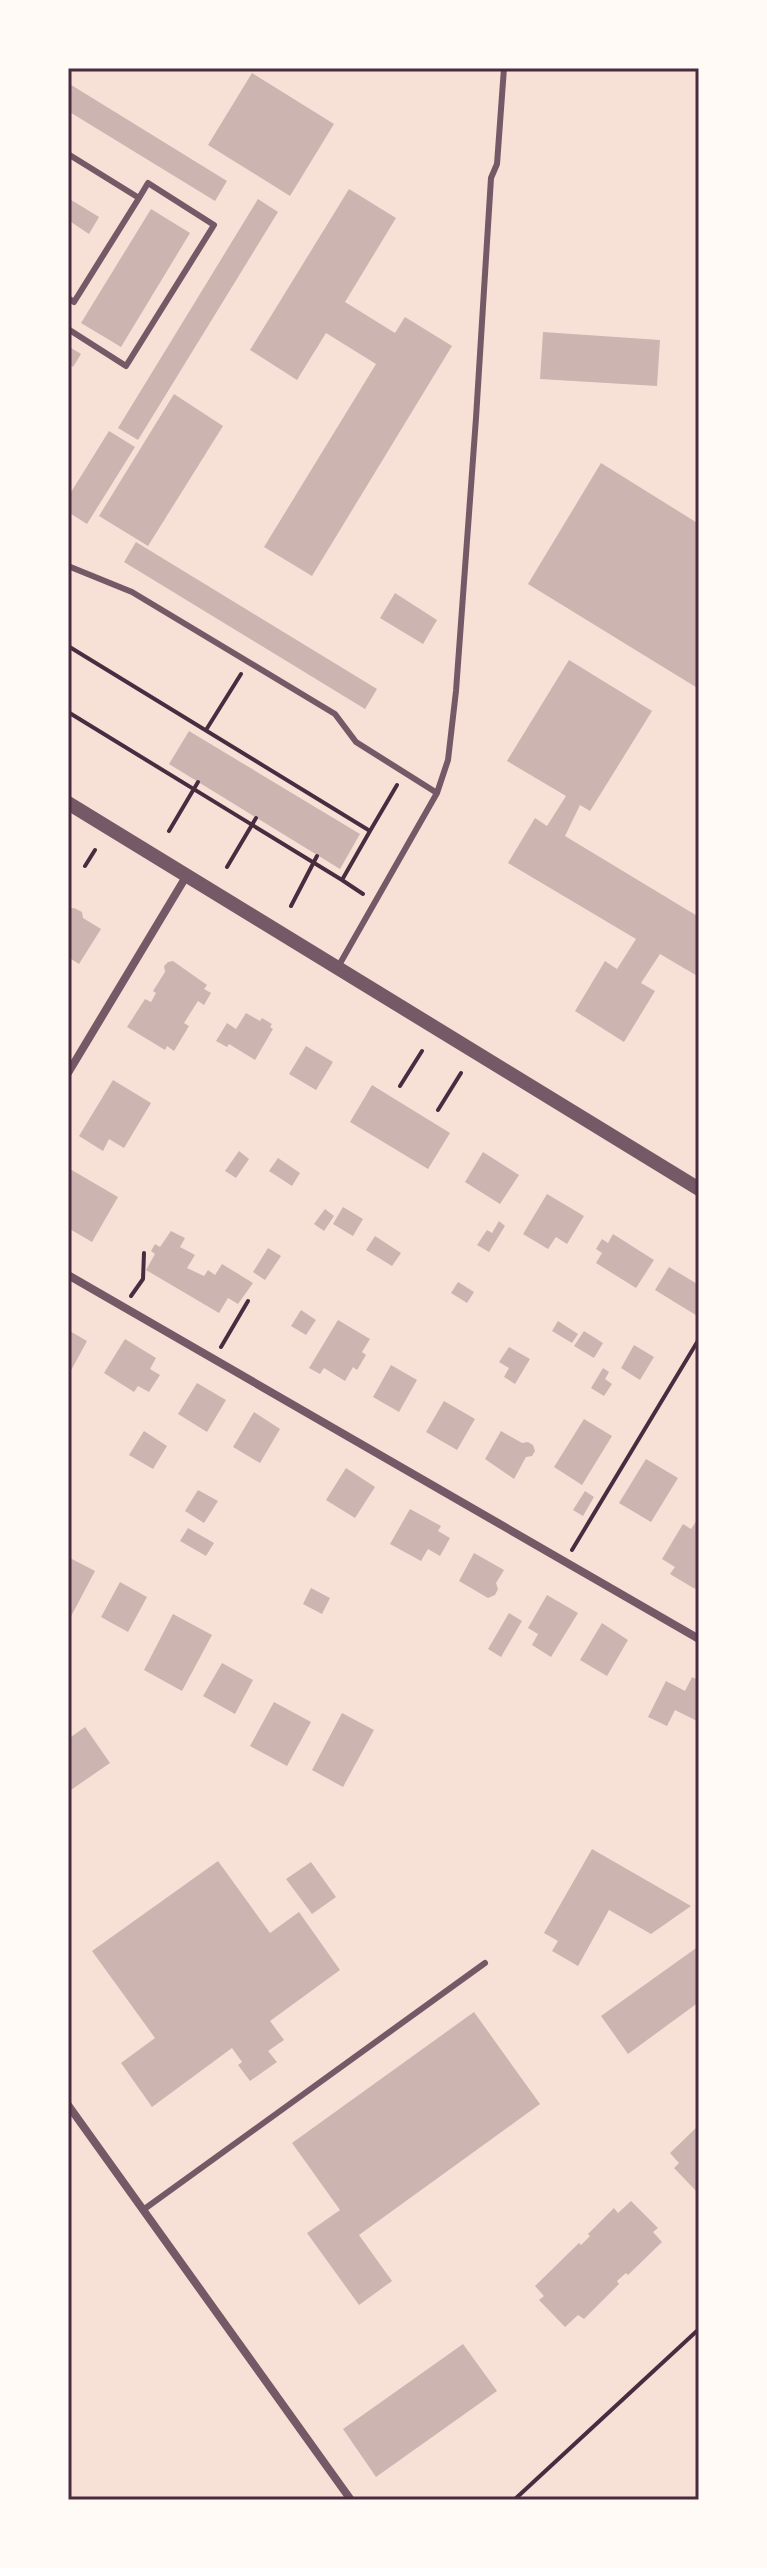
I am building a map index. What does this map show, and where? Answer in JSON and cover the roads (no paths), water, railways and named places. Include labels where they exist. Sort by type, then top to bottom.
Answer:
[{"type":"street","points":[[68,803],[699,1189]]},
{"type":"street","points":[[68,1073],[187,875]]},
{"type":"street","points":[[68,1275],[699,1639]]},
{"type":"street","points":[[68,2105],[351,2500]]},
{"type":"lane","points":[[338,967],[437,793],[448,760],[456,691],[491,178],[497,164],[504,68]]},
{"type":"lane","points":[[68,154],[139,198]]},
{"type":"lane","points":[[68,298],[74,302],[148,183],[214,225],[126,366],[68,329]]},
{"type":"lane","points":[[68,566],[132,592],[335,714],[356,742],[437,793]]},
{"type":"lane","points":[[143,2210],[485,1963]]}]
